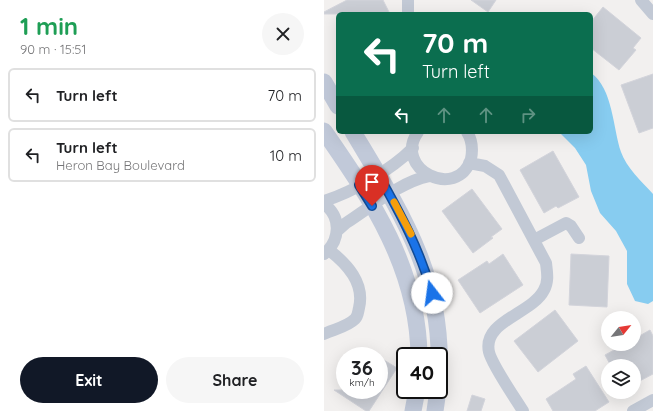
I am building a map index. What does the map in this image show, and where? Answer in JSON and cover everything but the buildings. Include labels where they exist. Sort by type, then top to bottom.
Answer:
[{"type":"street","points":[[408,0],[408,12]]},
{"type":"street","points":[[641,0],[653,14]]},
{"type":"street","points":[[324,82],[336,103]]},
{"type":"street","points":[[324,131],[359,185],[391,239],[406,276],[416,315],[418,347]]},
{"type":"street","points":[[354,134],[407,226],[425,266],[436,307],[440,347]]},
{"type":"street","points":[[415,134],[413,148],[416,163],[421,170],[429,176],[438,179],[456,176],[464,170],[472,154],[472,144],[468,134]]},
{"type":"street","points":[[324,201],[336,197],[392,166],[413,148]]},
{"type":"street","points":[[469,162],[485,166],[499,175],[546,263],[548,276],[544,290],[536,300],[492,332],[488,342],[490,354],[523,411]]},
{"type":"street","points":[[337,231],[346,223],[416,179],[429,176]]},
{"type":"street","points":[[324,204],[333,214],[337,231],[335,241],[327,252],[342,260],[352,273],[358,284],[360,303],[357,318],[350,323],[324,334]]},
{"type":"street","points":[[534,240],[559,226],[566,224],[571,226],[579,238]]},
{"type":"street","points":[[413,411],[415,399]]},
{"type":"street","points":[[435,411],[437,399]]},
{"type":"street","points":[[633,411],[653,400]]},
{"type":"water","points":[[593,75],[604,88],[608,99],[623,158],[653,194],[653,301],[648,304],[635,301],[627,284],[627,251],[616,231],[600,213],[591,191],[586,165],[575,148],[561,134],[593,134]]},
{"type":"slow traffic","points":[[394,202],[411,234]]},
{"type":"route","points":[[372,206],[359,185],[378,174],[407,226],[425,266],[432,293]]}]
